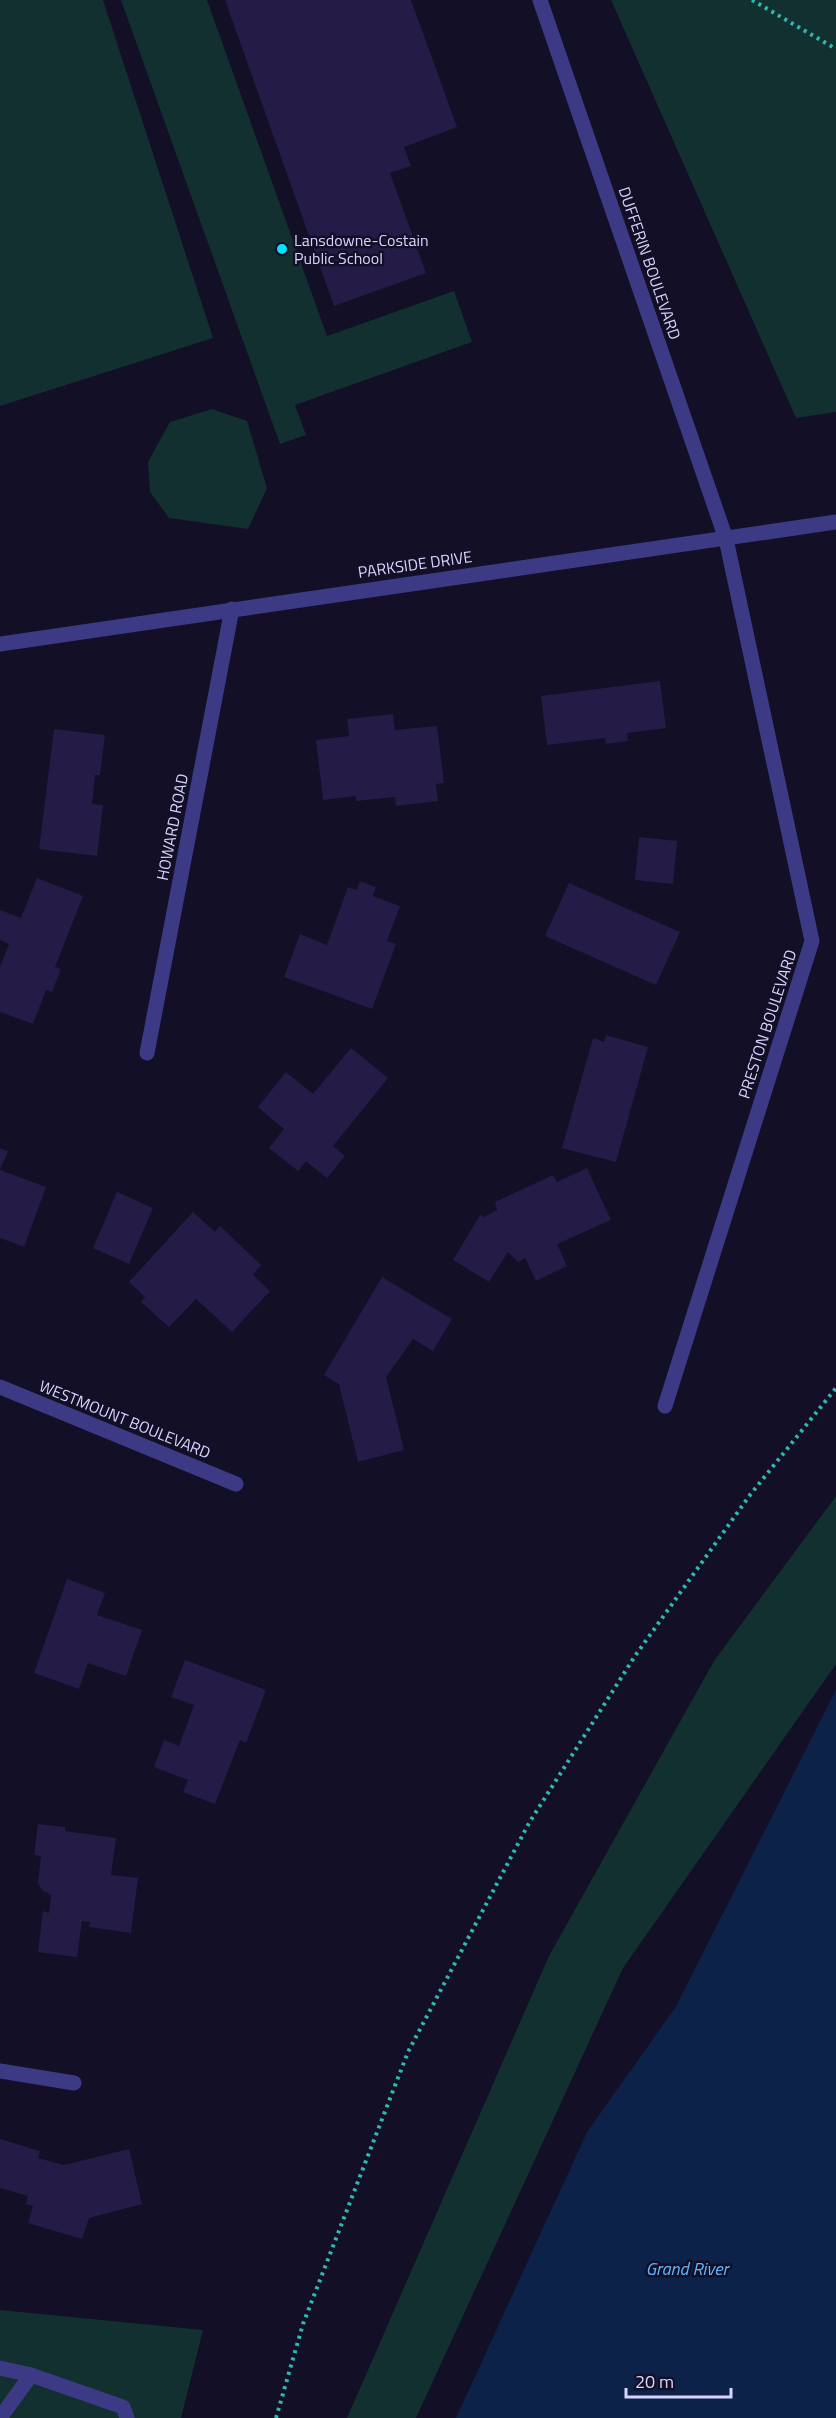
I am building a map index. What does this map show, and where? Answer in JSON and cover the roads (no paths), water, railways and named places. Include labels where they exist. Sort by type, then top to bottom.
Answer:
[{"type":"street","name":"DUFFERIN BOULEVARD","points":[[540,0],[726,539]]},
{"type":"street","name":"PARKSIDE DRIVE","points":[[0,644],[836,522]]},
{"type":"street","name":"PRESTON BOULEVARD","points":[[665,1406],[812,942],[726,539]]},
{"type":"street","name":"HOWARD ROAD","points":[[147,1053],[231,609]]},
{"type":"street","name":"WESTMOUNT BOULEVARD","points":[[0,1387],[236,1484]]},
{"type":"street","points":[[0,2072],[74,2083]]},
{"type":"street","points":[[0,2368],[31,2375],[123,2407],[128,2418]]},
{"type":"street","points":[[0,2418],[31,2375]]},
{"type":"water","name":"Grand River","points":[[836,1690],[836,2418],[456,2418],[587,2132],[675,2008]]},
{"type":"place","name":"Lansdowne-Costain Public School","points":[[282,249]]}]
